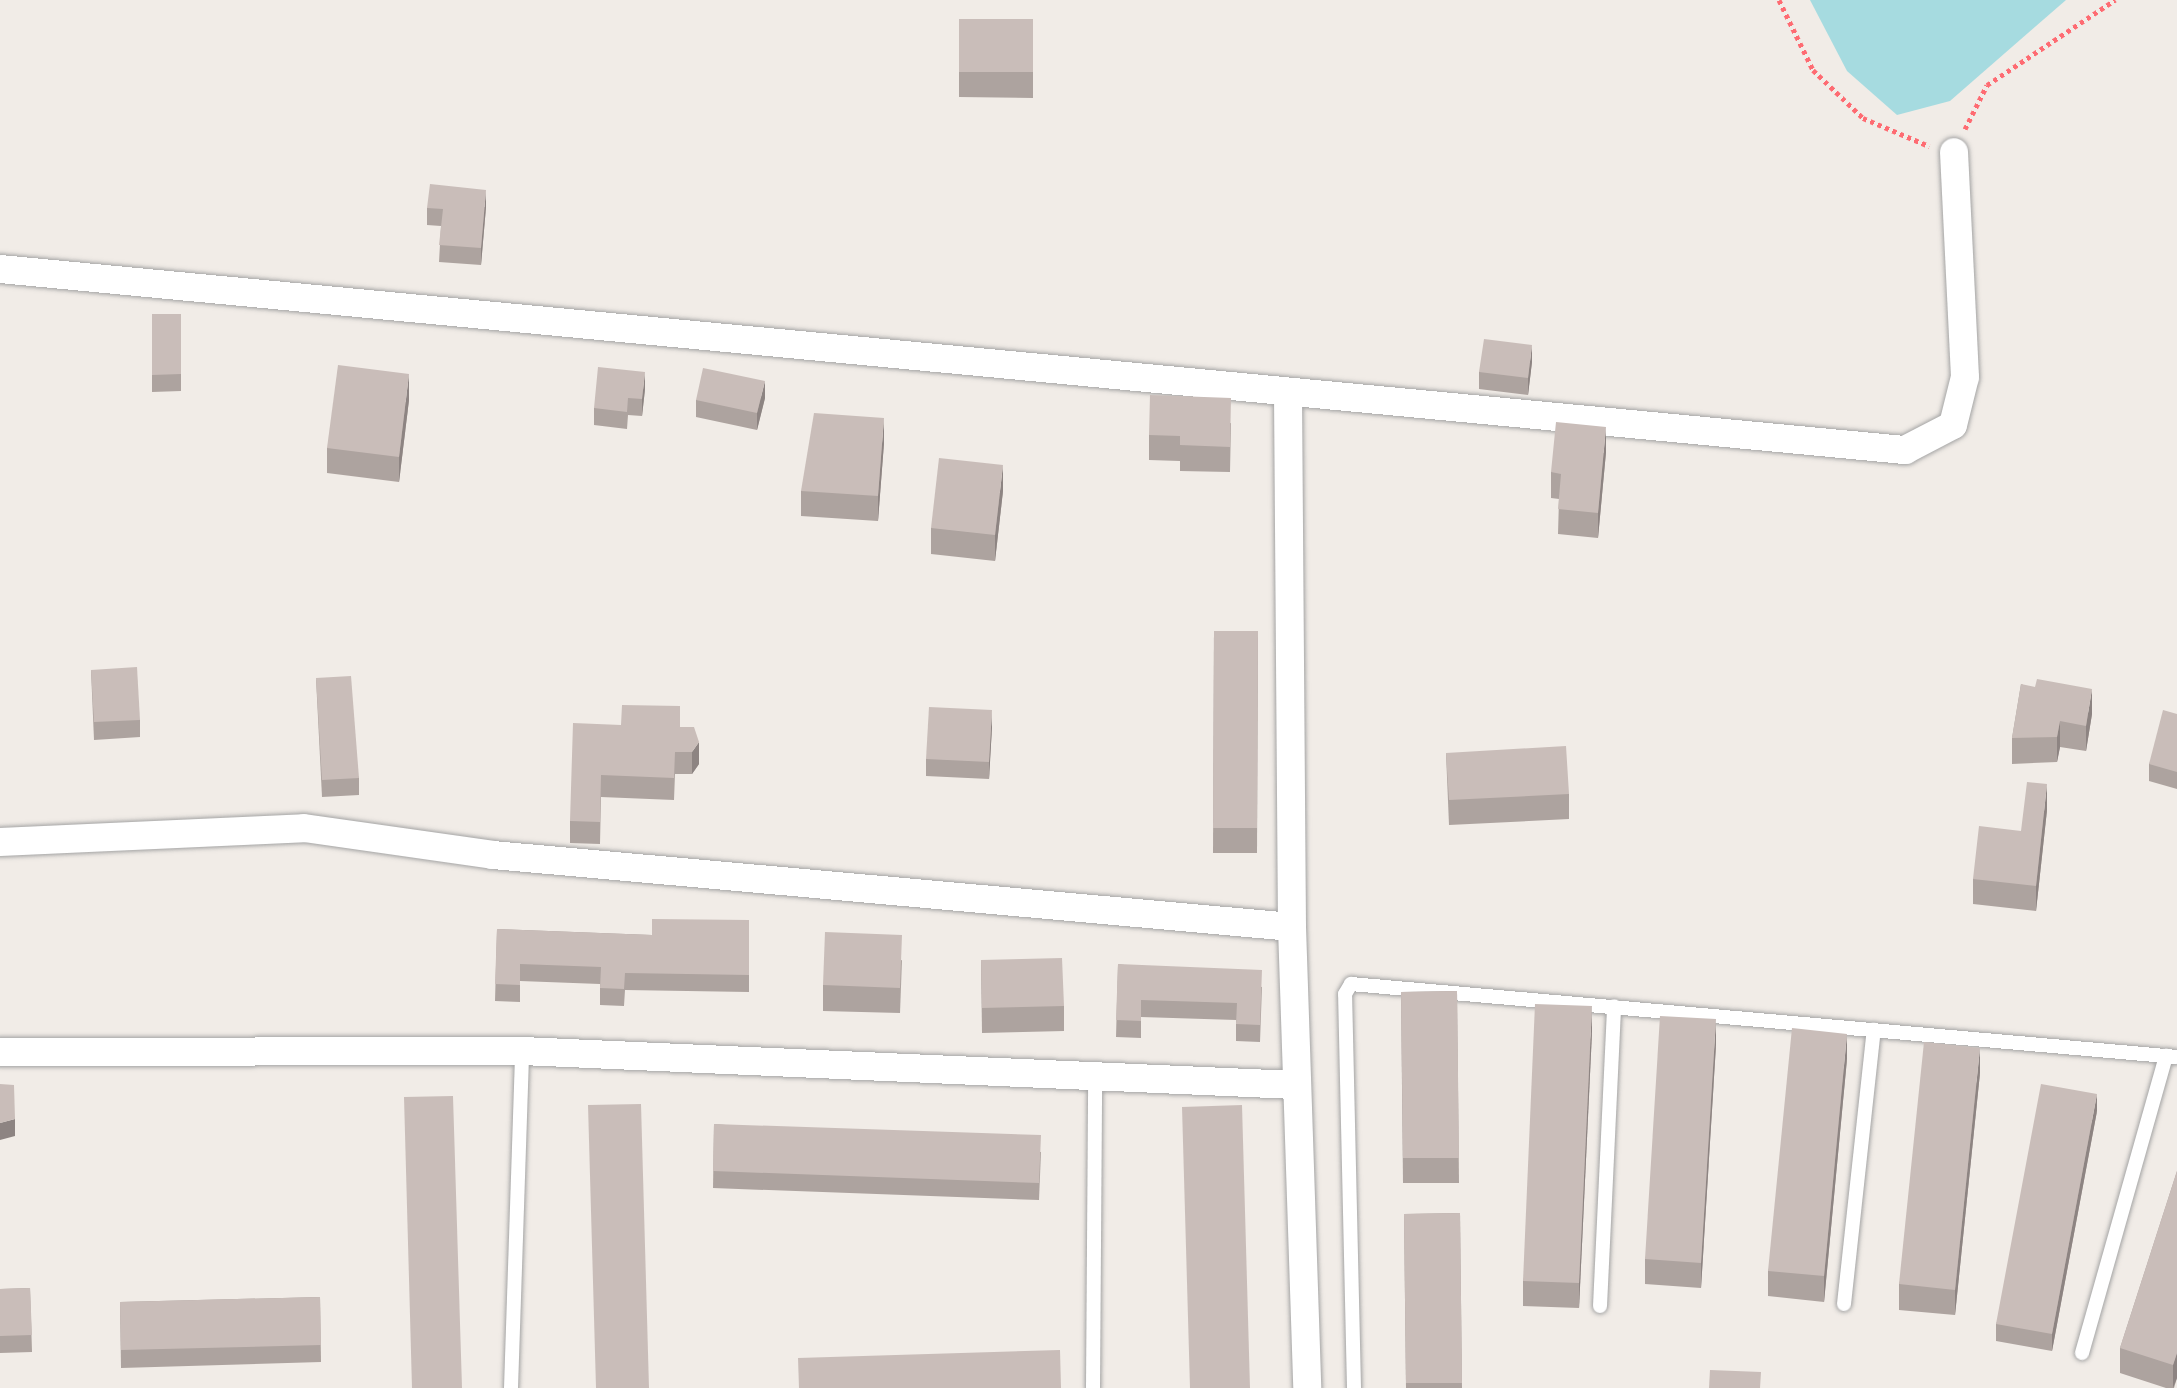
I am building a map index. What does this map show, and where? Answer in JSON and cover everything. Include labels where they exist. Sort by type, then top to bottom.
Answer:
[{"type":"street","points":[[0,269],[1288,394],[1905,450],[1953,425],[1965,377],[1954,152]]},
{"type":"street","points":[[1288,394],[1292,927],[1307,1388]]},
{"type":"street","points":[[0,842],[304,828],[493,855],[1292,927]]},
{"type":"street","points":[[0,1052],[522,1051],[1296,1085]]},
{"type":"lane","points":[[1354,1388],[1347,988],[1359,983],[2171,1057],[2082,1353]]},
{"type":"lane","points":[[1600,1306],[1614,1006]]},
{"type":"lane","points":[[1844,1304],[1874,1030]]},
{"type":"lane","points":[[511,1388],[522,1051]]},
{"type":"lane","points":[[1093,1388],[1095,1078]]},
{"type":"path","points":[[1779,0],[1813,70],[1863,118],[1900,138],[1954,152],[1987,85],[2115,0]]},
{"type":"water","points":[[1810,0],[2066,0],[1950,101],[1897,115],[1847,71]]},
{"type":"building","points":[[959,19],[1033,19],[1033,72],[959,72]]},
{"type":"building","points":[[430,184],[486,190],[481,248],[439,245],[443,209],[427,208]]},
{"type":"building","points":[[152,314],[181,314],[181,374],[152,375]]},
{"type":"building","points":[[1484,339],[1532,345],[1528,378],[1479,372]]},
{"type":"building","points":[[338,365],[409,374],[399,457],[327,448]]},
{"type":"building","points":[[598,367],[645,372],[642,399],[628,398],[627,412],[594,408]]},
{"type":"building","points":[[703,368],[765,381],[757,413],[696,400]]},
{"type":"building","points":[[1150,395],[1231,398],[1230,447],[1180,445],[1180,436],[1149,435]]},
{"type":"building","points":[[814,413],[884,418],[878,496],[801,491]]},
{"type":"building","points":[[1556,422],[1606,427],[1598,513],[1558,509],[1561,474],[1551,472]]},
{"type":"building","points":[[939,458],[1003,465],[995,535],[931,528]]},
{"type":"building","points":[[1214,631],[1258,631],[1257,828],[1213,828]]},
{"type":"building","points":[[137,667],[140,720],[94,722],[91,670]]},
{"type":"building","points":[[351,676],[359,778],[322,780],[316,678]]},
{"type":"building","points":[[2037,679],[2092,689],[2086,726],[2060,721],[2057,737],[2012,738],[2021,684],[2035,687]]},
{"type":"building","points":[[622,705],[680,706],[680,727],[694,727],[699,742],[692,752],[675,752],[674,778],[601,775],[600,822],[570,821],[573,723],[621,725]]},
{"type":"building","points":[[929,707],[992,710],[989,762],[926,759]]},
{"type":"building","points":[[2163,710],[2177,714],[2177,772],[2149,764]]},
{"type":"building","points":[[1566,746],[1569,794],[1449,800],[1446,753]]},
{"type":"building","points":[[2027,782],[2047,784],[2036,886],[1973,879],[1979,826],[2021,831]]},
{"type":"building","points":[[652,919],[749,920],[749,975],[625,973],[624,989],[600,988],[601,967],[520,964],[520,985],[495,984],[497,929],[652,935]]},
{"type":"building","points":[[825,932],[902,935],[900,988],[823,985]]},
{"type":"building","points":[[1062,958],[1064,1006],[982,1008],[981,960]]},
{"type":"building","points":[[1118,964],[1262,970],[1260,1025],[1236,1024],[1237,1003],[1141,1000],[1141,1021],[1116,1020]]},
{"type":"building","points":[[1457,991],[1459,1158],[1403,1158],[1401,992]]},
{"type":"building","points":[[1535,1004],[1592,1006],[1579,1283],[1523,1281]]},
{"type":"building","points":[[1660,1016],[1716,1019],[1701,1263],[1645,1259]]},
{"type":"building","points":[[1792,1028],[1847,1034],[1824,1276],[1768,1271]]},
{"type":"building","points":[[1924,1042],[1980,1048],[1955,1290],[1899,1284]]},
{"type":"building","points":[[0,1084],[14,1085],[15,1119],[0,1123]]},
{"type":"building","points":[[2041,1084],[2097,1094],[2052,1334],[1996,1324]]},
{"type":"building","points":[[453,1096],[462,1388],[412,1388],[404,1097]]},
{"type":"building","points":[[641,1104],[649,1388],[596,1388],[588,1105]]},
{"type":"building","points":[[1242,1105],[1250,1388],[1190,1388],[1182,1107]]},
{"type":"building","points":[[714,1124],[1041,1135],[1039,1183],[713,1171]]},
{"type":"building","points":[[2177,1171],[2177,1353],[2173,1365],[2120,1348]]},
{"type":"building","points":[[1460,1213],[1462,1383],[1406,1383],[1404,1214]]},
{"type":"building","points":[[30,1288],[32,1335],[0,1336],[0,1289]]},
{"type":"building","points":[[320,1297],[321,1345],[121,1350],[120,1302]]},
{"type":"building","points":[[1060,1350],[1061,1388],[799,1388],[798,1358]]},
{"type":"building","points":[[1710,1370],[1761,1372],[1760,1388],[1709,1388]]}]
